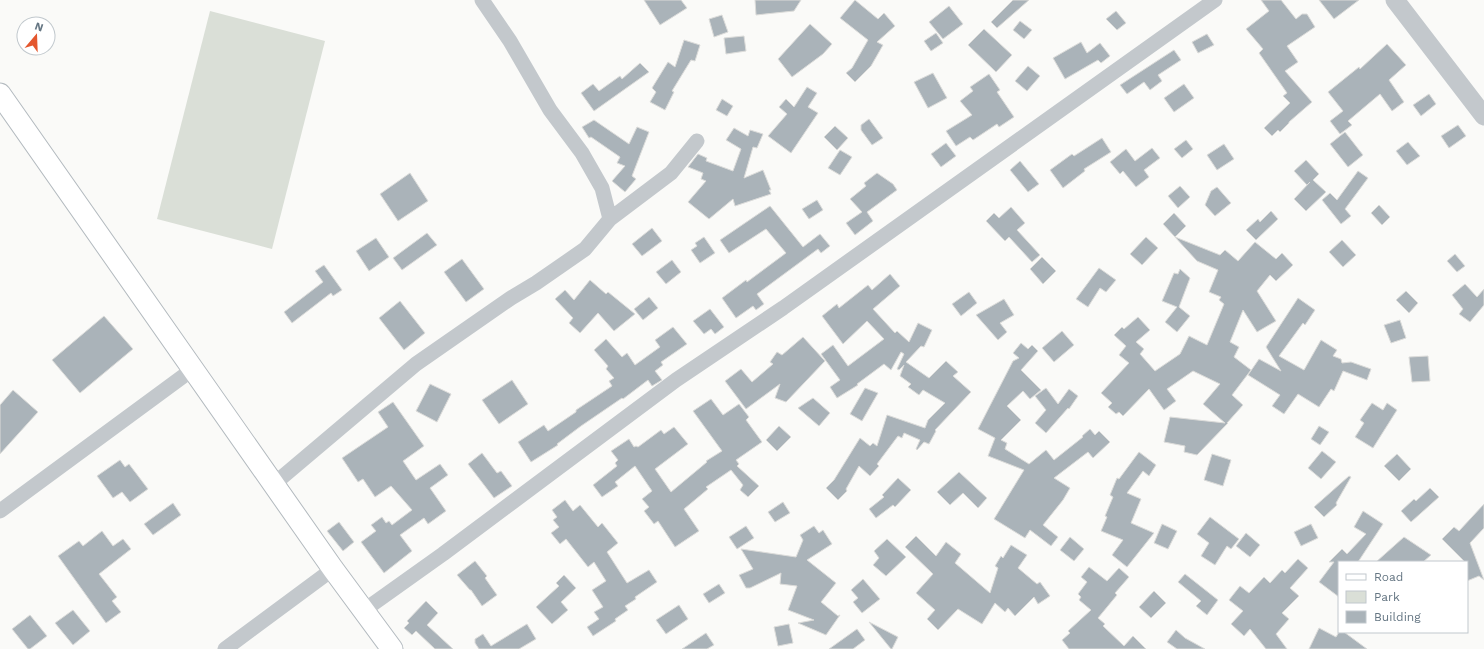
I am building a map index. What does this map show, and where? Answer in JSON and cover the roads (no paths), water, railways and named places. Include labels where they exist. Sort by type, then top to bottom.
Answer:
[{"type":"main road","points":[[0,94],[333,569],[392,649]]},
{"type":"street","points":[[482,0],[510,41],[550,110],[582,153],[599,182],[610,219]]},
{"type":"street","points":[[363,611],[443,554],[676,380],[783,308],[1215,0]]},
{"type":"street","points":[[1395,0],[1484,116]]},
{"type":"street","points":[[274,484],[416,364],[585,249],[610,219],[671,173],[696,141]]},
{"type":"street","points":[[0,511],[193,369]]},
{"type":"street","points":[[225,649],[333,569]]}]
